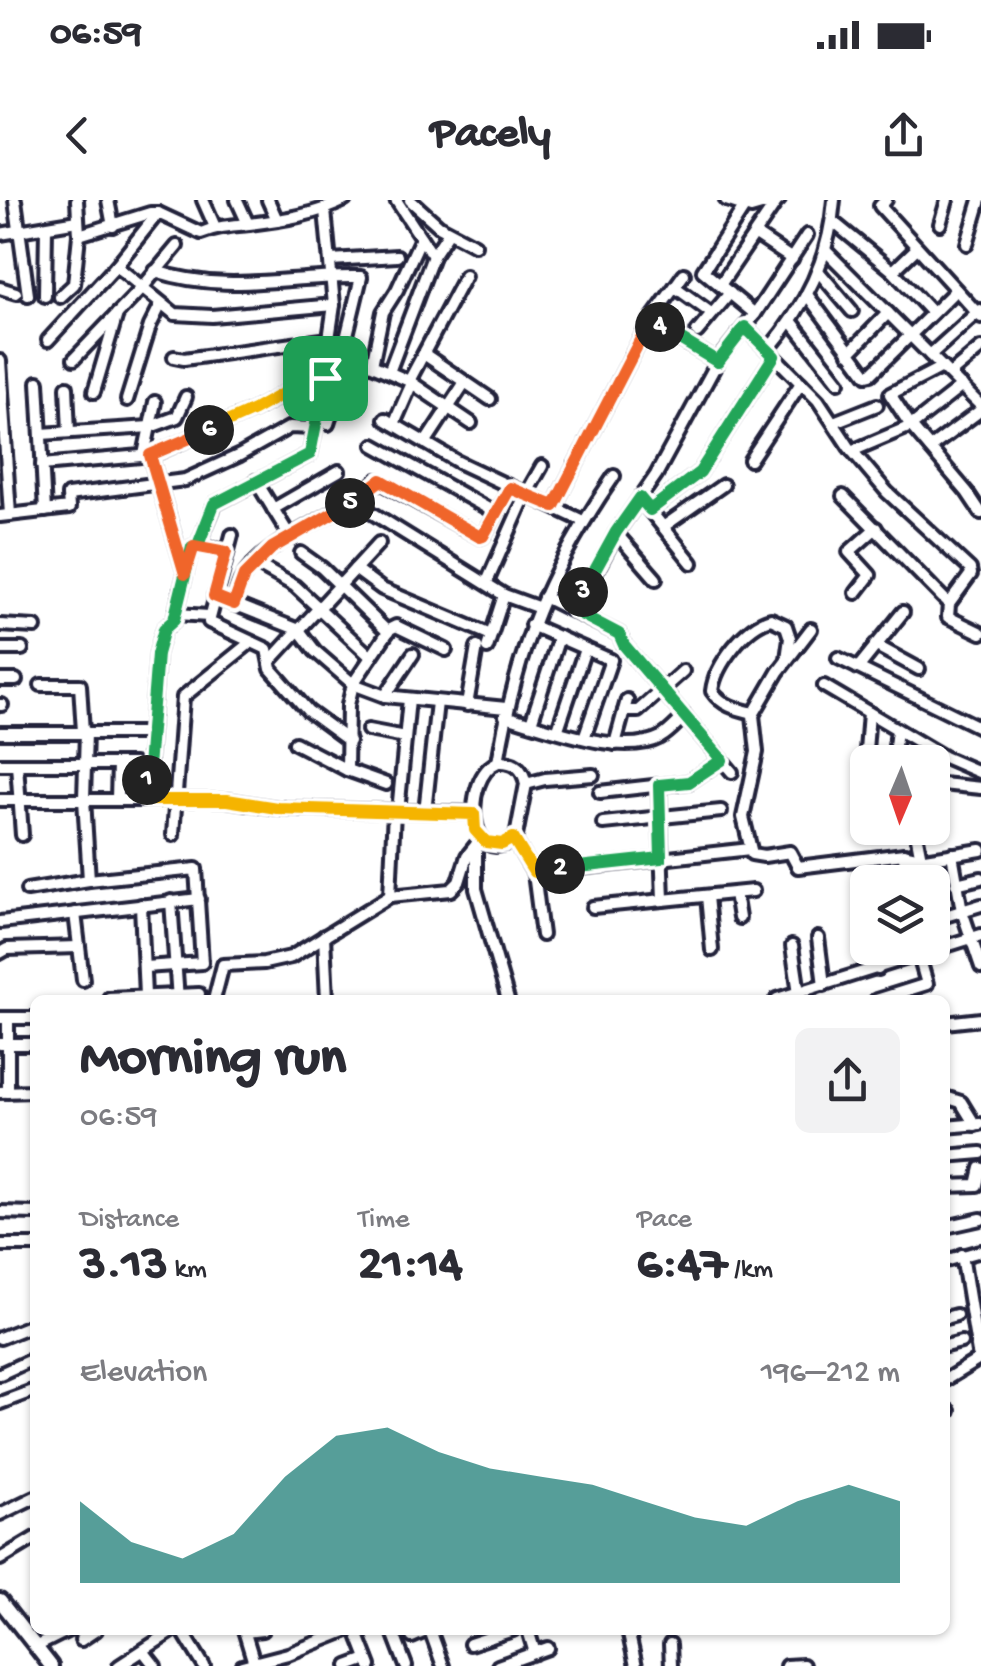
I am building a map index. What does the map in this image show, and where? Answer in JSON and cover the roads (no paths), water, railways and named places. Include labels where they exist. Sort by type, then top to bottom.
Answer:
[{"type":"main road","points":[[2,1607],[51,1666]]},
{"type":"street","points":[[0,288],[22,294],[15,200]]},
{"type":"street","points":[[60,297],[74,284],[78,200]]},
{"type":"street","points":[[108,200],[113,226]]},
{"type":"street","points":[[147,200],[154,213],[197,232],[325,210],[345,200]]},
{"type":"street","points":[[204,200],[216,227]]},
{"type":"street","points":[[237,200],[248,224]]},
{"type":"street","points":[[268,200],[277,220]]},
{"type":"street","points":[[304,200],[310,213]]},
{"type":"street","points":[[396,200],[433,256]]},
{"type":"street","points":[[410,200],[449,232],[476,245]]},
{"type":"street","points":[[726,200],[756,208],[779,200]]},
{"type":"street","points":[[697,332],[779,200]]},
{"type":"street","points":[[650,510],[700,472],[808,296],[826,251],[834,200]]},
{"type":"street","points":[[886,200],[880,206],[980,313],[930,355]]},
{"type":"street","points":[[940,224],[946,200]]},
{"type":"street","points":[[967,244],[980,200]]},
{"type":"street","points":[[744,206],[703,271],[755,314]]},
{"type":"street","points":[[174,356],[184,360],[329,340],[334,305],[325,210]]},
{"type":"street","points":[[79,235],[154,213]]},
{"type":"street","points":[[48,340],[116,266],[154,213]]},
{"type":"street","points":[[0,234],[78,221]]},
{"type":"street","points":[[832,221],[892,271],[932,313]]},
{"type":"street","points":[[45,296],[46,226]]},
{"type":"street","points":[[388,372],[433,256],[449,232]]},
{"type":"street","points":[[756,235],[792,260]]},
{"type":"street","points":[[575,611],[616,532],[640,498],[718,362],[807,235]]},
{"type":"street","points":[[421,238],[384,312],[372,365],[410,382],[472,423]]},
{"type":"street","points":[[74,359],[177,246]]},
{"type":"street","points":[[892,271],[917,248]]},
{"type":"street","points":[[826,251],[946,371],[962,386],[976,392],[981,408],[930,448]]},
{"type":"street","points":[[331,260],[397,256]]},
{"type":"street","points":[[116,266],[176,314],[212,316],[334,305]]},
{"type":"street","points":[[155,271],[186,281],[248,285],[362,278],[328,424]]},
{"type":"street","points":[[818,272],[852,311]]},
{"type":"street","points":[[554,506],[650,321],[684,274]]},
{"type":"street","points":[[465,276],[389,422],[525,496],[583,521]]},
{"type":"street","points":[[675,286],[711,313]]},
{"type":"street","points":[[808,296],[863,372],[871,374],[956,290]]},
{"type":"street","points":[[128,400],[150,326],[161,304]]},
{"type":"street","points":[[849,353],[888,313]]},
{"type":"street","points":[[94,392],[118,314]]},
{"type":"street","points":[[650,321],[718,362]]},
{"type":"street","points":[[792,322],[839,382]]},
{"type":"street","points":[[745,327],[801,383],[886,492],[970,569],[971,574],[949,604],[950,620],[980,629]]},
{"type":"street","points":[[981,348],[946,371],[890,394],[981,513]]},
{"type":"street","points":[[424,354],[490,399]]},
{"type":"street","points":[[0,361],[5,516],[69,508],[68,495],[185,480],[290,427],[314,428]]},
{"type":"street","points":[[42,464],[147,455],[254,410],[311,378],[340,380]]},
{"type":"street","points":[[198,545],[212,507],[310,454],[325,378]]},
{"type":"street","points":[[38,382],[45,511]]},
{"type":"street","points":[[425,443],[465,382]]},
{"type":"street","points":[[750,460],[801,383]]},
{"type":"street","points":[[852,451],[911,426],[962,386]]},
{"type":"street","points":[[68,388],[69,432]]},
{"type":"street","points":[[41,434],[150,427],[178,417],[186,397]]},
{"type":"street","points":[[154,402],[147,455],[185,574]]},
{"type":"street","points":[[834,422],[877,405]]},
{"type":"street","points":[[374,444],[496,514]]},
{"type":"street","points":[[487,582],[542,466]]},
{"type":"street","points":[[273,508],[340,471]]},
{"type":"street","points":[[498,762],[506,712],[531,626],[556,566],[614,476]]},
{"type":"street","points":[[234,604],[242,580],[256,564],[381,480],[480,537],[510,488]]},
{"type":"street","points":[[256,481],[291,538]]},
{"type":"street","points":[[663,527],[724,485]]},
{"type":"street","points":[[967,492],[981,486]]},
{"type":"street","points":[[842,496],[949,604]]},
{"type":"street","points":[[640,498],[692,563]]},
{"type":"street","points":[[352,502],[504,595],[575,611],[619,634],[624,645],[732,772]]},
{"type":"street","points":[[856,592],[870,575],[848,552],[876,528]]},
{"type":"street","points":[[616,532],[656,579]]},
{"type":"street","points":[[232,535],[209,616],[212,624],[267,649],[272,668],[308,711],[349,742]]},
{"type":"street","points":[[272,659],[379,544]]},
{"type":"street","points":[[146,800],[158,645],[176,614],[192,547],[226,552]]},
{"type":"street","points":[[301,553],[388,632]]},
{"type":"street","points":[[256,564],[296,586],[372,657]]},
{"type":"street","points":[[355,569],[382,589],[491,635]]},
{"type":"street","points":[[467,705],[482,647],[491,635],[504,595]]},
{"type":"street","points":[[214,596],[299,630],[315,651],[353,684],[385,696],[506,712],[531,723],[616,744],[635,745],[663,736],[685,716]]},
{"type":"street","points":[[858,668],[903,612]]},
{"type":"street","points":[[176,614],[209,616]]},
{"type":"street","points":[[754,712],[730,707],[717,698],[712,690],[719,667],[755,625],[772,619],[786,626],[790,638],[787,660]]},
{"type":"street","points":[[0,625],[36,627]]},
{"type":"street","points":[[347,770],[348,705],[353,684],[388,632],[396,626],[446,650]]},
{"type":"street","points":[[531,626],[612,662],[584,738]]},
{"type":"street","points":[[812,629],[754,712],[757,752],[744,817],[750,849],[759,856],[790,852],[798,867],[904,854],[921,859],[981,850]]},
{"type":"street","points":[[531,723],[559,638]]},
{"type":"street","points":[[173,835],[182,697],[251,642]]},
{"type":"street","points":[[876,644],[919,669]]},
{"type":"street","points":[[558,729],[585,648]]},
{"type":"street","points":[[0,649],[22,650]]},
{"type":"street","points":[[385,696],[412,654]]},
{"type":"street","points":[[838,658],[981,728]]},
{"type":"street","points":[[616,744],[626,706],[638,712],[683,671]]},
{"type":"street","points":[[0,680],[16,680]]},
{"type":"street","points":[[41,685],[80,684],[89,880]]},
{"type":"street","points":[[824,686],[944,758],[981,772]]},
{"type":"street","points":[[390,896],[409,699]]},
{"type":"street","points":[[425,812],[437,702]]},
{"type":"street","points":[[869,745],[870,714]]},
{"type":"street","points":[[368,730],[405,737]]},
{"type":"street","points":[[895,745],[896,730]]},
{"type":"street","points":[[0,732],[150,733]]},
{"type":"street","points":[[296,743],[347,770],[386,784]]},
{"type":"street","points":[[600,792],[689,782],[722,760]]},
{"type":"street","points":[[0,764],[134,764]]},
{"type":"street","points":[[17,764],[22,835]]},
{"type":"street","points":[[117,799],[118,764]]},
{"type":"street","points":[[478,841],[494,844],[513,838],[520,828],[526,784],[514,764],[490,765],[480,778],[473,822],[478,841],[476,889],[507,995]]},
{"type":"street","points":[[526,784],[593,775]]},
{"type":"street","points":[[659,785],[662,900]]},
{"type":"street","points":[[950,785],[981,788]]},
{"type":"street","points":[[0,800],[175,799],[245,802],[277,808],[474,814]]},
{"type":"street","points":[[602,823],[721,811]]},
{"type":"street","points":[[513,838],[534,872],[542,935]]},
{"type":"street","points":[[215,995],[223,964],[279,961],[390,896],[452,890],[459,882],[466,856],[478,841]]},
{"type":"street","points":[[918,845],[921,859]]},
{"type":"street","points":[[534,872],[750,849]]},
{"type":"street","points":[[904,854],[906,865]]},
{"type":"street","points":[[952,854],[962,911],[977,937],[981,967]]},
{"type":"street","points":[[27,890],[192,868],[196,872],[199,899],[202,963],[146,966]]},
{"type":"street","points":[[956,884],[981,878]]},
{"type":"street","points":[[593,908],[752,892]]},
{"type":"street","points":[[735,893],[738,918]]},
{"type":"street","points":[[707,896],[712,950]]},
{"type":"street","points":[[0,922],[199,899]]},
{"type":"street","points":[[171,901],[178,995]]},
{"type":"street","points":[[141,905],[146,995]]},
{"type":"street","points":[[950,915],[981,905]]},
{"type":"street","points":[[75,913],[83,980]]},
{"type":"street","points":[[324,936],[326,995]]},
{"type":"street","points":[[950,946],[977,937]]},
{"type":"street","points":[[818,938],[824,985]]},
{"type":"street","points":[[792,946],[799,993]]},
{"type":"street","points":[[0,953],[7,949],[79,947]]},
{"type":"street","points":[[877,965],[878,969]]},
{"type":"street","points":[[793,995],[891,965]]},
{"type":"street","points":[[894,995],[927,984],[922,965]]},
{"type":"street","points":[[192,995],[199,994]]},
{"type":"street","points":[[30,1018],[4,1018],[4,1092],[30,1091]]},
{"type":"street","points":[[950,1022],[981,1019]]},
{"type":"street","points":[[4,1044],[30,1044]]},
{"type":"street","points":[[950,1099],[961,1102],[978,1124]]},
{"type":"street","points":[[950,1127],[978,1124]]},
{"type":"street","points":[[950,1156],[981,1153]]},
{"type":"street","points":[[950,1186],[977,1185],[981,1168]]},
{"type":"street","points":[[0,1212],[30,1213]]},
{"type":"street","points":[[950,1226],[981,1219]]},
{"type":"street","points":[[0,1244],[30,1244]]},
{"type":"street","points":[[950,1259],[981,1251]]},
{"type":"street","points":[[950,1377],[980,1358],[962,1255]]},
{"type":"street","points":[[0,1338],[30,1326]]},
{"type":"street","points":[[950,1345],[961,1342]]},
{"type":"street","points":[[0,1374],[30,1360]]},
{"type":"street","points":[[0,1403],[30,1392]]},
{"type":"street","points":[[0,1514],[30,1499]]},
{"type":"street","points":[[0,1560],[30,1544]]},
{"type":"street","points":[[38,1646],[60,1635]]},
{"type":"street","points":[[81,1640],[88,1635]]},
{"type":"street","points":[[119,1666],[170,1635]]},
{"type":"street","points":[[182,1635],[204,1666]]},
{"type":"street","points":[[245,1635],[254,1664],[289,1660],[338,1635]]},
{"type":"street","points":[[348,1666],[368,1662],[358,1635]]},
{"type":"street","points":[[393,1635],[406,1666]]},
{"type":"street","points":[[412,1637],[417,1635]]},
{"type":"street","points":[[431,1635],[444,1666]]},
{"type":"street","points":[[470,1644],[498,1635]]},
{"type":"street","points":[[530,1635],[535,1653]]},
{"type":"street","points":[[629,1635],[636,1666]]},
{"type":"street","points":[[670,1644],[671,1666]]},
{"type":"street","points":[[498,1666],[548,1648]]},
{"type":"street","points":[[144,1652],[155,1666]]},
{"type":"street","points":[[786,1666],[803,1665]]}]
